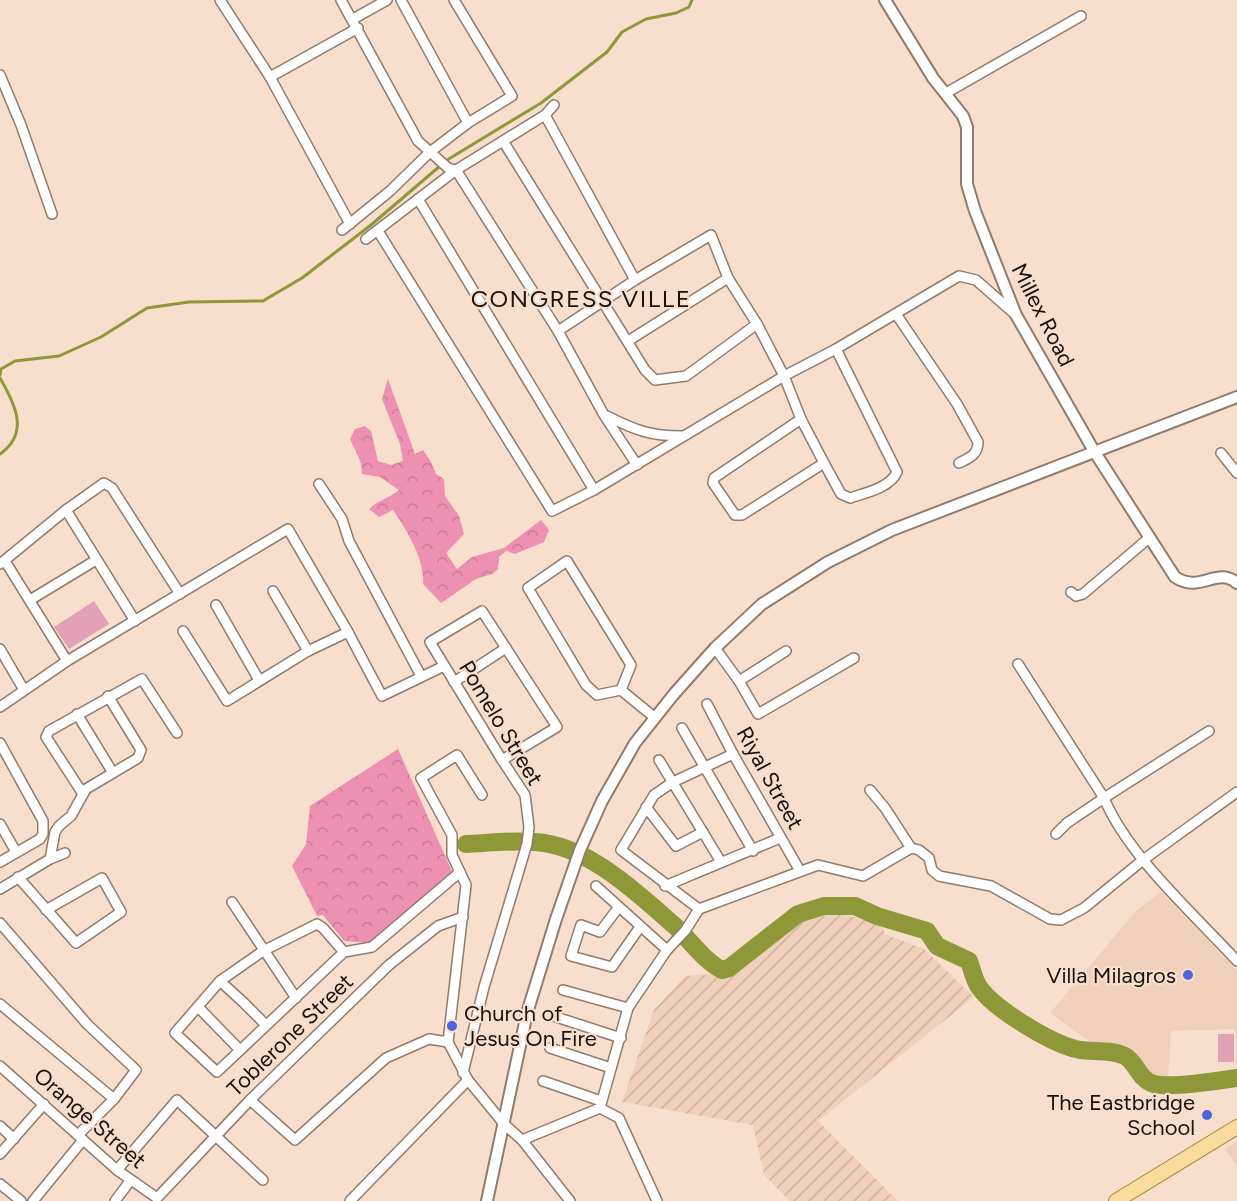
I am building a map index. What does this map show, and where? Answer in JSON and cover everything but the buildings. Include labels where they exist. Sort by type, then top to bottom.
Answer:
[{"type":"main road","points":[[1116,1201],[1237,1127]]},
{"type":"street","points":[[220,0],[270,77],[346,227],[468,123],[512,96],[454,0]]},
{"type":"street","points":[[341,0],[418,141],[452,169],[558,331],[604,415],[637,465]]},
{"type":"street","points":[[353,19],[387,0]]},
{"type":"street","points":[[401,0],[468,123]]},
{"type":"street","name":"Millex Road","points":[[885,0],[933,78],[963,116],[967,127],[967,184],[975,211],[1016,315],[1094,451],[1175,577],[1185,584],[1217,577],[1235,578]]},
{"type":"street","points":[[946,93],[1081,16]]},
{"type":"street","points":[[270,77],[358,28]]},
{"type":"street","points":[[0,75],[21,125],[52,214]]},
{"type":"street","points":[[366,239],[418,199],[452,169],[545,115],[554,105]]},
{"type":"street","points":[[545,115],[634,280]]},
{"type":"street","points":[[503,141],[645,370],[656,380],[686,376],[757,324]]},
{"type":"street","points":[[418,199],[594,490]]},
{"type":"street","points":[[378,231],[552,511],[594,490],[784,375],[836,348],[959,276],[976,280],[1016,315]]},
{"type":"street","points":[[558,331],[634,280],[711,235],[728,278],[757,324],[784,375],[801,419],[824,463],[841,494],[850,498],[894,479],[897,472],[836,348]]},
{"type":"street","points":[[628,341],[728,278]]},
{"type":"street","points":[[896,314],[957,404],[978,442],[975,455],[959,463]]},
{"type":"street","points":[[487,1201],[527,1013],[578,855],[607,791],[635,743],[654,717],[715,648],[762,604],[828,562],[892,530],[1237,397]]},
{"type":"street","points":[[604,415],[629,428],[655,436],[684,436]]},
{"type":"street","points":[[801,419],[714,478],[713,483],[735,515],[741,515],[824,463]]},
{"type":"street","points":[[1221,453],[1237,474]]},
{"type":"street","points":[[67,661],[30,600],[2,562],[66,510],[104,483],[112,488],[180,594]]},
{"type":"street","points":[[319,484],[342,519],[349,541],[421,676]]},
{"type":"street","points":[[66,510],[135,621]]},
{"type":"street","points":[[0,707],[67,661],[288,529],[382,696],[444,666]]},
{"type":"street","points":[[1071,592],[1076,596],[1083,594],[1149,538]]},
{"type":"street","points":[[30,600],[96,560]]},
{"type":"street","points":[[567,561],[631,665],[621,690],[597,695],[586,685],[528,588],[567,561]]},
{"type":"street","points":[[273,591],[308,651]]},
{"type":"street","points":[[216,605],[259,680]]},
{"type":"street","name":"Pomelo Street","points":[[465,1077],[484,987],[527,844],[529,827],[525,795],[430,642],[482,611],[506,648]]},
{"type":"street","points":[[183,631],[227,701],[308,651],[348,632]]},
{"type":"street","points":[[454,682],[506,648],[557,727],[502,760]]},
{"type":"street","points":[[715,648],[739,681],[758,714],[854,658]]},
{"type":"street","points":[[739,681],[786,651]]},
{"type":"street","points":[[1,652],[24,690]]},
{"type":"street","points":[[1018,663],[1104,798],[1110,814],[1143,860],[1237,961]]},
{"type":"street","points":[[83,794],[46,737],[49,731],[142,679],[177,733]]},
{"type":"street","points":[[621,690],[654,717]]},
{"type":"street","points":[[50,859],[55,832],[71,816],[86,789],[138,758],[141,750],[108,696]]},
{"type":"street","name":"Riyal Street","points":[[707,704],[800,871]]},
{"type":"street","points":[[77,714],[113,773]]},
{"type":"street","points":[[682,728],[753,851]]},
{"type":"street","points":[[1056,834],[1067,823],[1209,730]]},
{"type":"street","points":[[0,743],[4,759],[44,821],[43,834],[40,839],[0,862]]},
{"type":"street","points":[[699,909],[665,886],[621,850],[654,795],[673,782],[733,754]]},
{"type":"street","points":[[482,795],[457,755],[421,778],[452,835],[452,855],[466,885],[448,1042],[465,1077],[504,1124],[522,1140],[570,1201]]},
{"type":"street","points":[[659,760],[721,862]]},
{"type":"street","points":[[870,790],[885,808],[911,848],[919,850],[929,858],[932,870],[939,876],[992,886],[1050,919],[1061,920],[1084,908],[1143,860],[1237,792]]},
{"type":"street","points":[[646,807],[676,846],[703,832]]},
{"type":"street","points":[[0,824],[16,852]]},
{"type":"street","points":[[665,886],[780,838]]},
{"type":"street","points":[[522,1140],[601,1104],[628,1008],[667,950],[682,934],[699,909],[818,865],[863,876],[911,848]]},
{"type":"street","points":[[0,889],[64,853]]},
{"type":"street","points":[[344,952],[317,924],[263,951],[220,981],[175,1033],[217,1072],[344,952],[372,947],[460,872]]},
{"type":"street","points":[[18,877],[46,910],[76,943],[121,912],[102,878],[46,910]]},
{"type":"street","points":[[596,886],[667,950]]},
{"type":"street","points":[[232,902],[296,998]]},
{"type":"street","points":[[618,908],[600,932],[581,925],[571,956],[612,967],[640,927]]},
{"type":"street","name":"Toblerone Street","points":[[157,1198],[250,1100],[390,965],[438,926],[463,917]]},
{"type":"street","points":[[0,923],[87,1024],[136,1070],[33,1201]]},
{"type":"street","points":[[220,981],[266,1025]]},
{"type":"street","points":[[563,990],[628,1008]]},
{"type":"street","points":[[0,1004],[114,1099]]},
{"type":"street","points":[[198,1006],[240,1050]]},
{"type":"street","points":[[556,1017],[621,1038]]},
{"type":"street","points":[[250,1100],[292,1139],[296,1140],[386,1058],[429,1039],[448,1042]]},
{"type":"street","points":[[550,1048],[611,1068]]},
{"type":"street","name":"Orange Street","points":[[0,1066],[130,1181],[157,1198]]},
{"type":"street","points":[[350,1201],[465,1077]]},
{"type":"street","points":[[543,1081],[601,1104],[619,1118],[657,1201]]},
{"type":"street","points":[[117,1170],[177,1100],[263,1180]]},
{"type":"street","points":[[0,1154],[44,1104]]},
{"type":"street","points":[[0,1125],[14,1138]]},
{"type":"street","points":[[115,1201],[130,1181]]},
{"type":"street","points":[[0,1184],[21,1201]]},
{"type":"shaded area","points":[[94,601],[109,624],[69,649],[54,627]]},
{"type":"shaded area","name":"Villa Milagros","points":[[1161,892],[1237,971],[1237,1036],[1234,1029],[1171,1031],[1168,1081],[1147,1079],[1129,1053],[1089,1041],[1050,1013],[1136,911]]},
{"type":"shaded area","points":[[837,914],[880,921],[885,934],[924,949],[974,997],[818,1121],[898,1201],[790,1201],[764,1175],[753,1125],[622,1102],[654,1010],[685,976],[730,973],[804,918]]},
{"type":"shaded area","points":[[1218,1034],[1234,1034],[1234,1062],[1218,1062]]},
{"type":"shaded area","points":[[1237,1141],[1237,1166],[1225,1149]]},
{"type":"green space","points":[[388,379],[415,454],[423,450],[436,474],[444,479],[445,496],[459,516],[464,534],[446,553],[457,569],[472,557],[504,548],[541,520],[549,530],[544,542],[515,554],[506,551],[499,557],[498,569],[492,574],[476,579],[441,603],[423,584],[418,555],[393,510],[379,517],[369,509],[399,490],[380,477],[362,474],[360,460],[350,439],[355,429],[365,426],[371,431],[378,461],[391,465],[403,461],[400,444],[382,399]]},
{"type":"green space","points":[[398,749],[454,876],[370,943],[344,941],[323,915],[317,916],[292,866],[306,844],[310,806]]},
{"type":"waterway","points":[[0,375],[1,369],[15,361],[59,356],[101,337],[147,308],[189,302],[263,301],[302,278],[371,225],[447,160],[541,103],[607,52],[622,32],[646,19],[676,13],[689,7],[692,0]]},
{"type":"waterway","points":[[0,378],[11,398],[17,418],[15,437],[0,454]]},
{"type":"waterway","points":[[466,844],[535,842],[555,845],[593,861],[628,886],[675,926],[709,961],[722,970],[729,968],[798,914],[824,906],[855,906],[877,916],[927,931],[937,946],[969,961],[979,987],[997,1005],[1025,1025],[1055,1041],[1080,1050],[1125,1056],[1145,1079],[1154,1084],[1183,1085],[1237,1078]]},
{"type":"place","name":"Villa Milagros","points":[[1188,975]]},
{"type":"place","name":"Church of Jesus On Fire","points":[[452,1026]]},
{"type":"place","name":"The Eastbridge School","points":[[1207,1115]]},
{"type":"district","name":"CONGRESS VILLE","points":[[581,298]]}]
